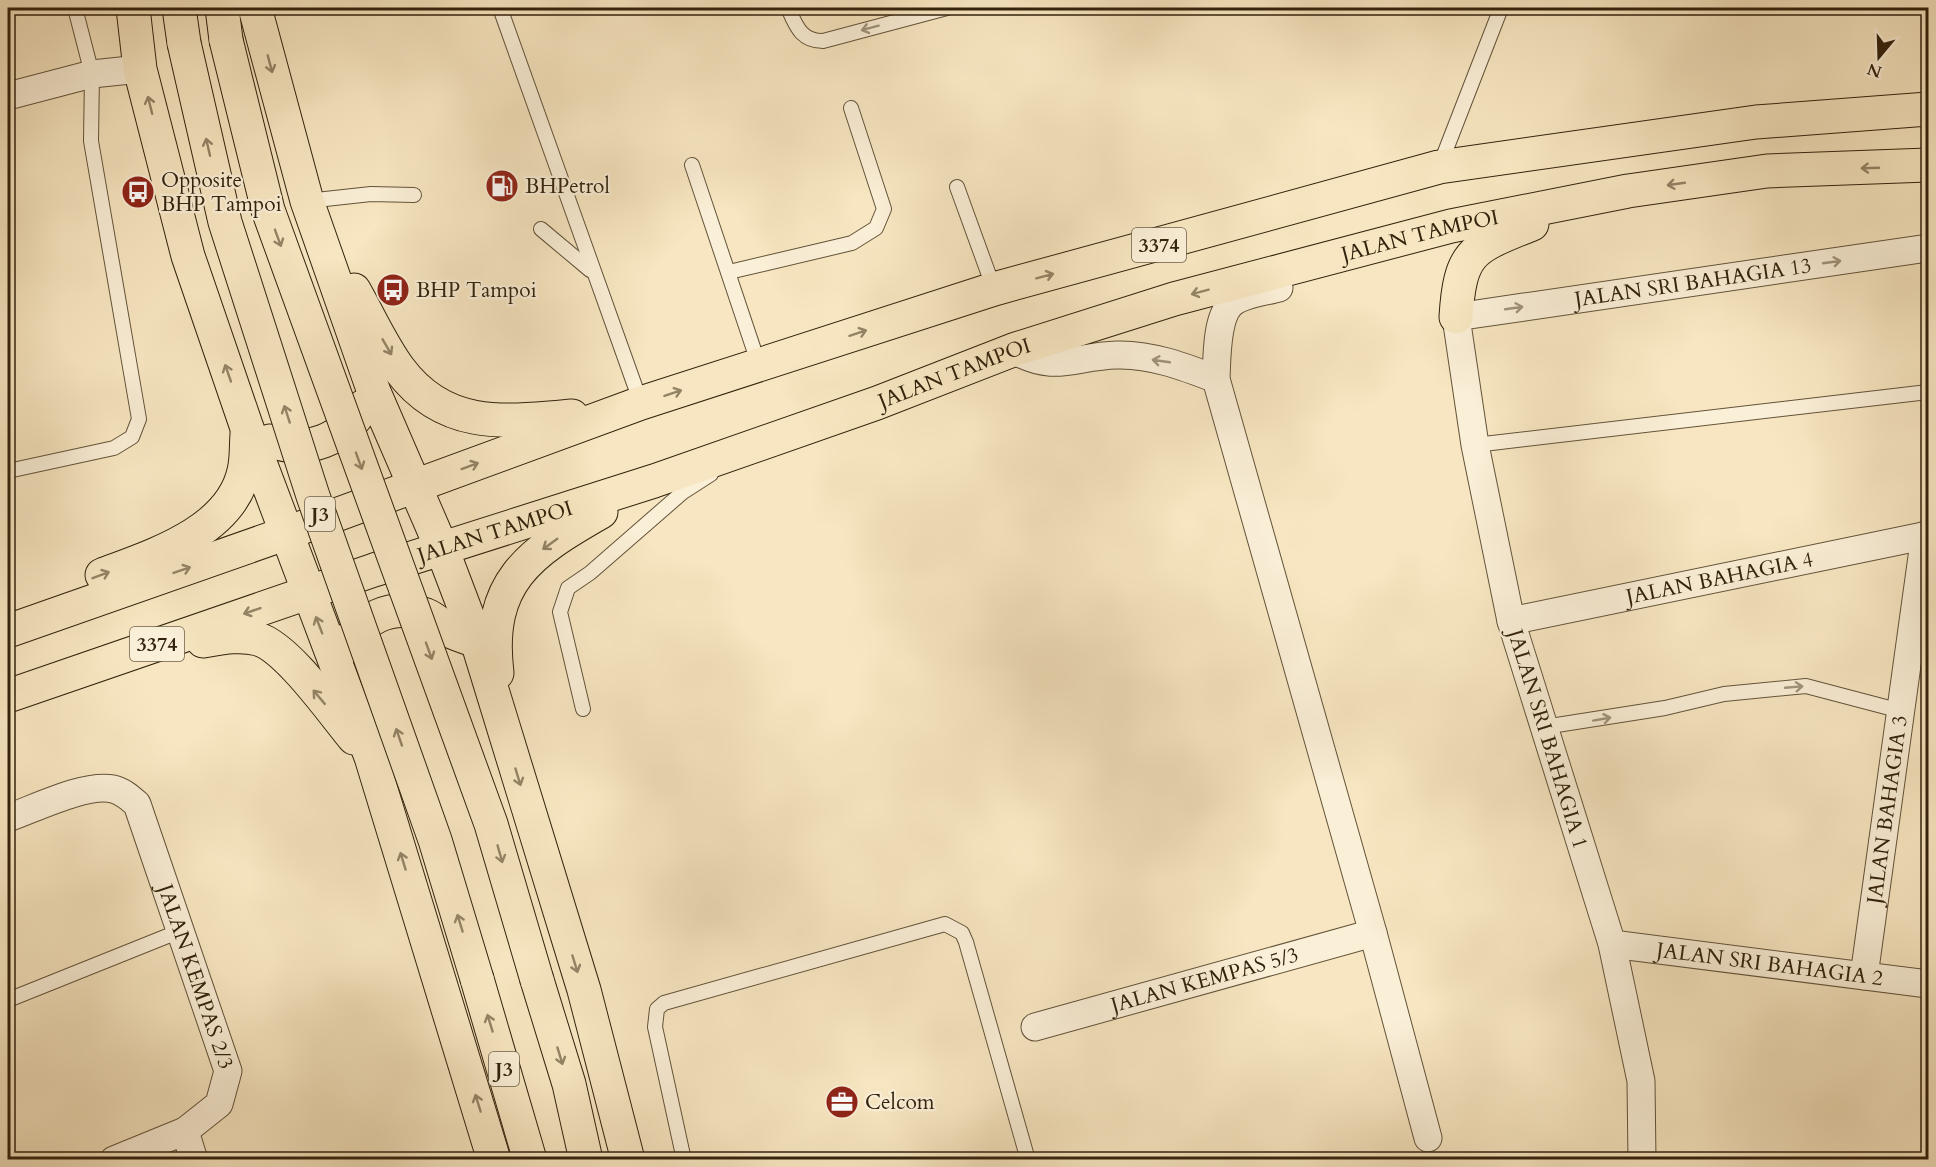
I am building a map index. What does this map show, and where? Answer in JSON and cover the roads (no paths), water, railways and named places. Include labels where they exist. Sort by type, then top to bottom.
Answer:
[{"type":"main road","points":[[133,8],[140,69],[188,256],[247,428],[371,758],[494,1160]]},
{"type":"main road","name":"J3","points":[[179,8],[184,43],[225,222],[313,496],[435,840],[530,1160]]},
{"type":"main road","points":[[222,8],[226,40],[268,210],[491,824],[569,1084],[586,1160]]},
{"type":"main road","points":[[255,8],[311,212],[374,392],[442,549],[477,641],[584,990],[628,1160]]},
{"type":"main road","name":"3374","points":[[8,632],[415,487],[629,407],[994,289],[1439,167],[1756,122],[1929,109]]},
{"type":"main road","name":"JALAN TAMPOI","points":[[8,696],[307,592],[654,481],[815,423],[878,403],[1013,350],[1174,298],[1451,226],[1628,191],[1767,171],[1929,165]]},
{"type":"main road","points":[[1456,316],[1458,282],[1465,266],[1482,245],[1554,215],[1628,191]]},
{"type":"main road","points":[[311,212],[399,369],[421,393],[445,410],[475,419],[517,421],[629,407]]},
{"type":"main road","points":[[247,428],[287,447],[307,447],[343,431],[356,419],[374,392]]},
{"type":"main road","points":[[8,611],[177,546],[206,525],[229,505],[244,472],[247,428]]},
{"type":"main road","points":[[504,728],[496,662],[496,623],[500,604],[511,580],[531,558],[568,531],[654,481]]},
{"type":"main road","points":[[338,673],[343,648],[357,627],[378,614],[403,610],[428,615],[448,630],[477,641]]},
{"type":"main road","points":[[44,684],[200,642],[229,636],[259,639],[285,656],[371,758]]},
{"type":"street","points":[[8,96],[92,74],[140,69]]},
{"type":"street","points":[[1428,1138],[1373,933],[1216,379],[1219,333],[1229,306],[1243,298],[1419,248],[1451,226]]},
{"type":"street","name":"JALAN SRI BAHAGIA 13","points":[[1456,316],[1929,248]]},
{"type":"street","name":"JALAN SRI BAHAGIA 1","points":[[1456,316],[1474,445],[1511,621],[1612,944],[1641,1081],[1642,1160]]},
{"type":"street","points":[[1013,350],[1033,361],[1056,363],[1118,355],[1173,363],[1216,379]]},
{"type":"street","name":"JALAN BAHAGIA 4","points":[[1511,621],[1927,535]]},
{"type":"street","name":"JALAN BAHAGIA 3","points":[[1864,976],[1927,535]]},
{"type":"street","name":"JALAN KEMPAS 2/3","points":[[8,818],[85,790],[111,788],[126,795],[137,804],[228,1071],[219,1104],[185,1131],[114,1160]]},
{"type":"street","name":"JALAN KEMPAS 5/3","points":[[1035,1027],[1373,933]]},
{"type":"street","name":"JALAN SRI BAHAGIA 2","points":[[1612,944],[1929,984]]},
{"type":"street","points":[[185,1131],[194,1160]]},
{"type":"lane","points":[[8,471],[114,448],[132,437],[139,419],[91,141],[92,74],[75,8]]},
{"type":"lane","points":[[500,8],[592,271],[629,407]]},
{"type":"lane","points":[[788,8],[800,33],[807,38],[823,41],[947,8]]},
{"type":"lane","points":[[1439,167],[1501,8]]},
{"type":"lane","points":[[729,272],[852,243],[876,228],[884,209],[851,108]]},
{"type":"lane","points":[[692,165],[759,365]]},
{"type":"lane","points":[[957,187],[994,289]]},
{"type":"lane","points":[[311,212],[371,194],[414,195]]},
{"type":"lane","points":[[541,229],[592,271]]},
{"type":"lane","points":[[1474,445],[1929,392]]},
{"type":"lane","points":[[583,709],[560,612],[568,588],[590,573],[683,492],[723,466],[815,423]]},
{"type":"lane","points":[[1544,727],[1665,708],[1724,693],[1806,686],[1901,711]]},
{"type":"lane","points":[[684,1160],[655,1027],[657,1010],[664,1003],[945,924],[962,933],[966,942],[1028,1160]]},
{"type":"lane","points":[[8,1000],[180,931]]},
{"type":"place","name":"BHPetrol","points":[[502,186]]},
{"type":"place","name":"Opposite BHP Tampoi","points":[[138,192]]},
{"type":"place","name":"BHP Tampoi","points":[[393,290]]},
{"type":"place","name":"Celcom","points":[[842,1102]]}]
